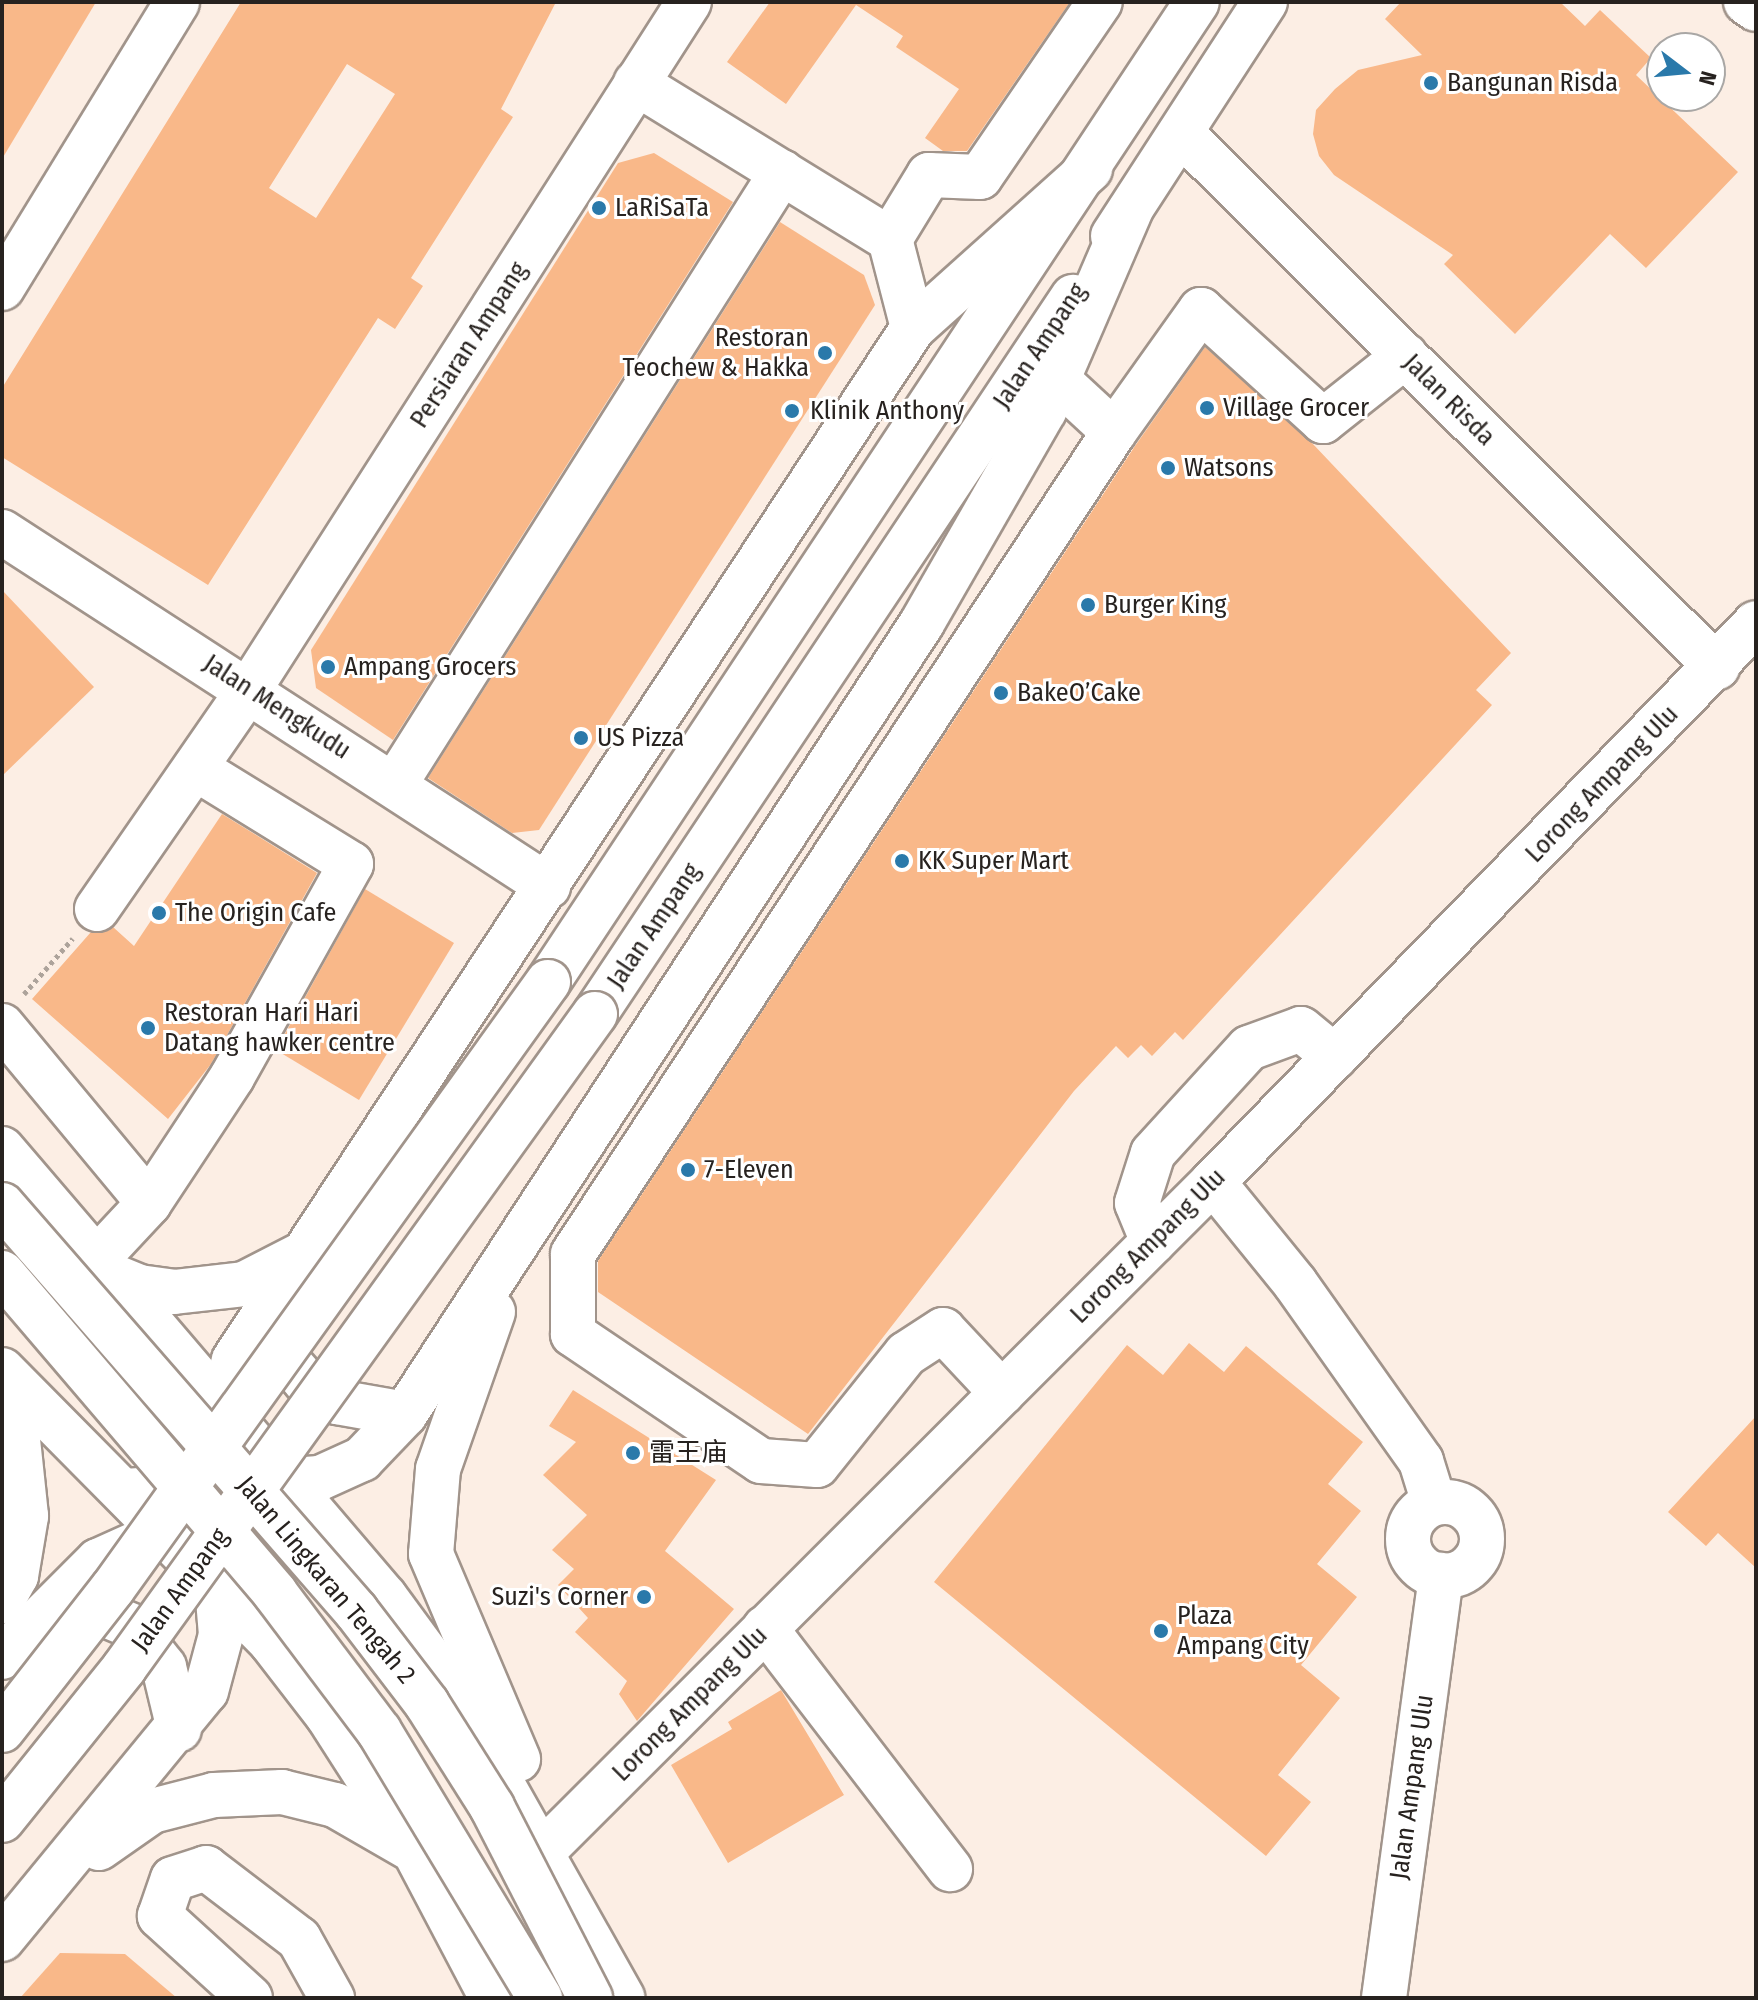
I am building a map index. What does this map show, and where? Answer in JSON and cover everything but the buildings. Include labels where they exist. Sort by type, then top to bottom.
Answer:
[{"type":"main road","points":[[2,288],[177,2]]},
{"type":"main road","name":"Persiaran Ampang","points":[[97,909],[250,688],[689,2]]},
{"type":"main road","points":[[890,239],[929,175],[980,177],[1100,2]]},
{"type":"main road","points":[[2,1730],[122,1575],[548,982],[1090,169],[1197,2]]},
{"type":"main road","name":"Jalan Ampang","points":[[2,1820],[124,1668],[595,1014],[1130,211],[1265,2]]},
{"type":"main road","points":[[1746,2],[1756,9]]},
{"type":"main road","points":[[636,83],[890,239],[913,328]]},
{"type":"main road","name":"Jalan Risda","points":[[1181,133],[1717,667]]},
{"type":"main road","points":[[2,1939],[179,1729],[206,1691],[217,1661],[216,1504],[222,1411],[234,1360],[913,328],[1090,169]]},
{"type":"main road","points":[[395,784],[782,172]]},
{"type":"main road","points":[[2,1657],[98,1561],[216,1504],[284,1483],[320,1478],[362,1459],[405,1414],[922,623],[1059,381],[1130,211]]},
{"type":"main road","points":[[1002,1393],[943,1330],[906,1354],[817,1465],[761,1461],[573,1334],[573,1254],[1114,432],[1201,310],[1323,421],[1405,356]]},
{"type":"main road","points":[[1059,381],[1114,432]]},
{"type":"main road","name":"Jalan Mengkudu","points":[[2,532],[250,688],[548,886]]},
{"type":"main road","name":"Lorong Ampang Ulu","points":[[538,1840],[765,1628],[1002,1393],[1717,667],[1753,635]]},
{"type":"main road","points":[[100,1267],[149,1203],[232,1077],[351,864],[195,768]]},
{"type":"main road","points":[[10,1013],[149,1203]]},
{"type":"main road","points":[[1153,1242],[1137,1203],[1153,1153],[1249,1048],[1301,1029],[1335,1057]]},
{"type":"main road","points":[[2,1149],[189,1373],[342,1549],[435,1665],[538,1840],[623,1998]]},
{"type":"main road","name":"Jalan Ampang Ulu","points":[[1213,1182],[1295,1283],[1421,1461],[1434,1503],[1447,1502],[1470,1511],[1481,1531],[1472,1564],[1441,1575],[1384,1998]]},
{"type":"main road","name":"Jalan Lingkaran Tengah 2","points":[[2,1205],[346,1599],[427,1704],[492,1807],[590,1998]]},
{"type":"main road","points":[[515,1249],[438,1469],[431,1554],[518,1759],[538,1840]]},
{"type":"main road","points":[[100,1267],[139,1287],[174,1292],[244,1284],[304,1254]]},
{"type":"main road","name":"Jalan Lingkaran Tengah 2","points":[[2,1273],[275,1593],[379,1731],[540,1998]]},
{"type":"main road","points":[[18,1388],[67,1417],[92,1414],[118,1394],[139,1352],[134,1307]]},
{"type":"main road","points":[[267,1309],[279,1351],[306,1382],[337,1402],[405,1414]]},
{"type":"main road","points":[[189,1373],[216,1504],[271,1642]]},
{"type":"main road","points":[[18,1388],[125,1491],[161,1532],[271,1642],[328,1716],[414,1850],[492,1998]]},
{"type":"main road","points":[[2,1601],[16,1576],[26,1516],[18,1388]]},
{"type":"main road","points":[[125,1491],[216,1504],[291,1522],[342,1549]]},
{"type":"main road","points":[[53,1603],[89,1608],[132,1626],[164,1667],[179,1729]]},
{"type":"main road","points":[[765,1628],[950,1869]]},
{"type":"main road","points":[[328,1716],[342,1667],[367,1645],[390,1639],[411,1645],[435,1665]]},
{"type":"main road","points":[[57,1876],[152,1811],[214,1795],[282,1792],[335,1805],[414,1850]]},
{"type":"main road","points":[[226,1990],[160,1916],[173,1879],[206,1868],[299,1939],[332,1998]]},
{"type":"path","points":[[10,1013],[97,909]]},
{"type":"place","name":"Bangunan Risda","points":[[1431,83]]},
{"type":"place","name":"LaRiSaTa","points":[[599,208]]},
{"type":"place","name":"Restoran Teochew & Hakka","points":[[825,353]]},
{"type":"place","name":"Village Grocer","points":[[1207,408]]},
{"type":"place","name":"Klinik Anthony","points":[[792,411]]},
{"type":"place","name":"Watsons","points":[[1168,468]]},
{"type":"place","name":"Burger King","points":[[1088,605]]},
{"type":"place","name":"Ampang Grocers","points":[[328,667]]},
{"type":"place","name":"BakeO’Cake","points":[[1001,693]]},
{"type":"place","name":"US Pizza","points":[[581,738]]},
{"type":"place","name":"KK Super Mart","points":[[902,861]]},
{"type":"place","name":"The Origin Cafe","points":[[159,913]]},
{"type":"place","name":"Restoran Hari Hari Datang hawker centre","points":[[148,1028]]},
{"type":"place","name":"7-Eleven","points":[[688,1170]]},
{"type":"place","name":"雷王庙","points":[[633,1453]]},
{"type":"place","name":"Suzi's Corner","points":[[644,1597]]},
{"type":"place","name":"Plaza Ampang City","points":[[1161,1631]]}]
